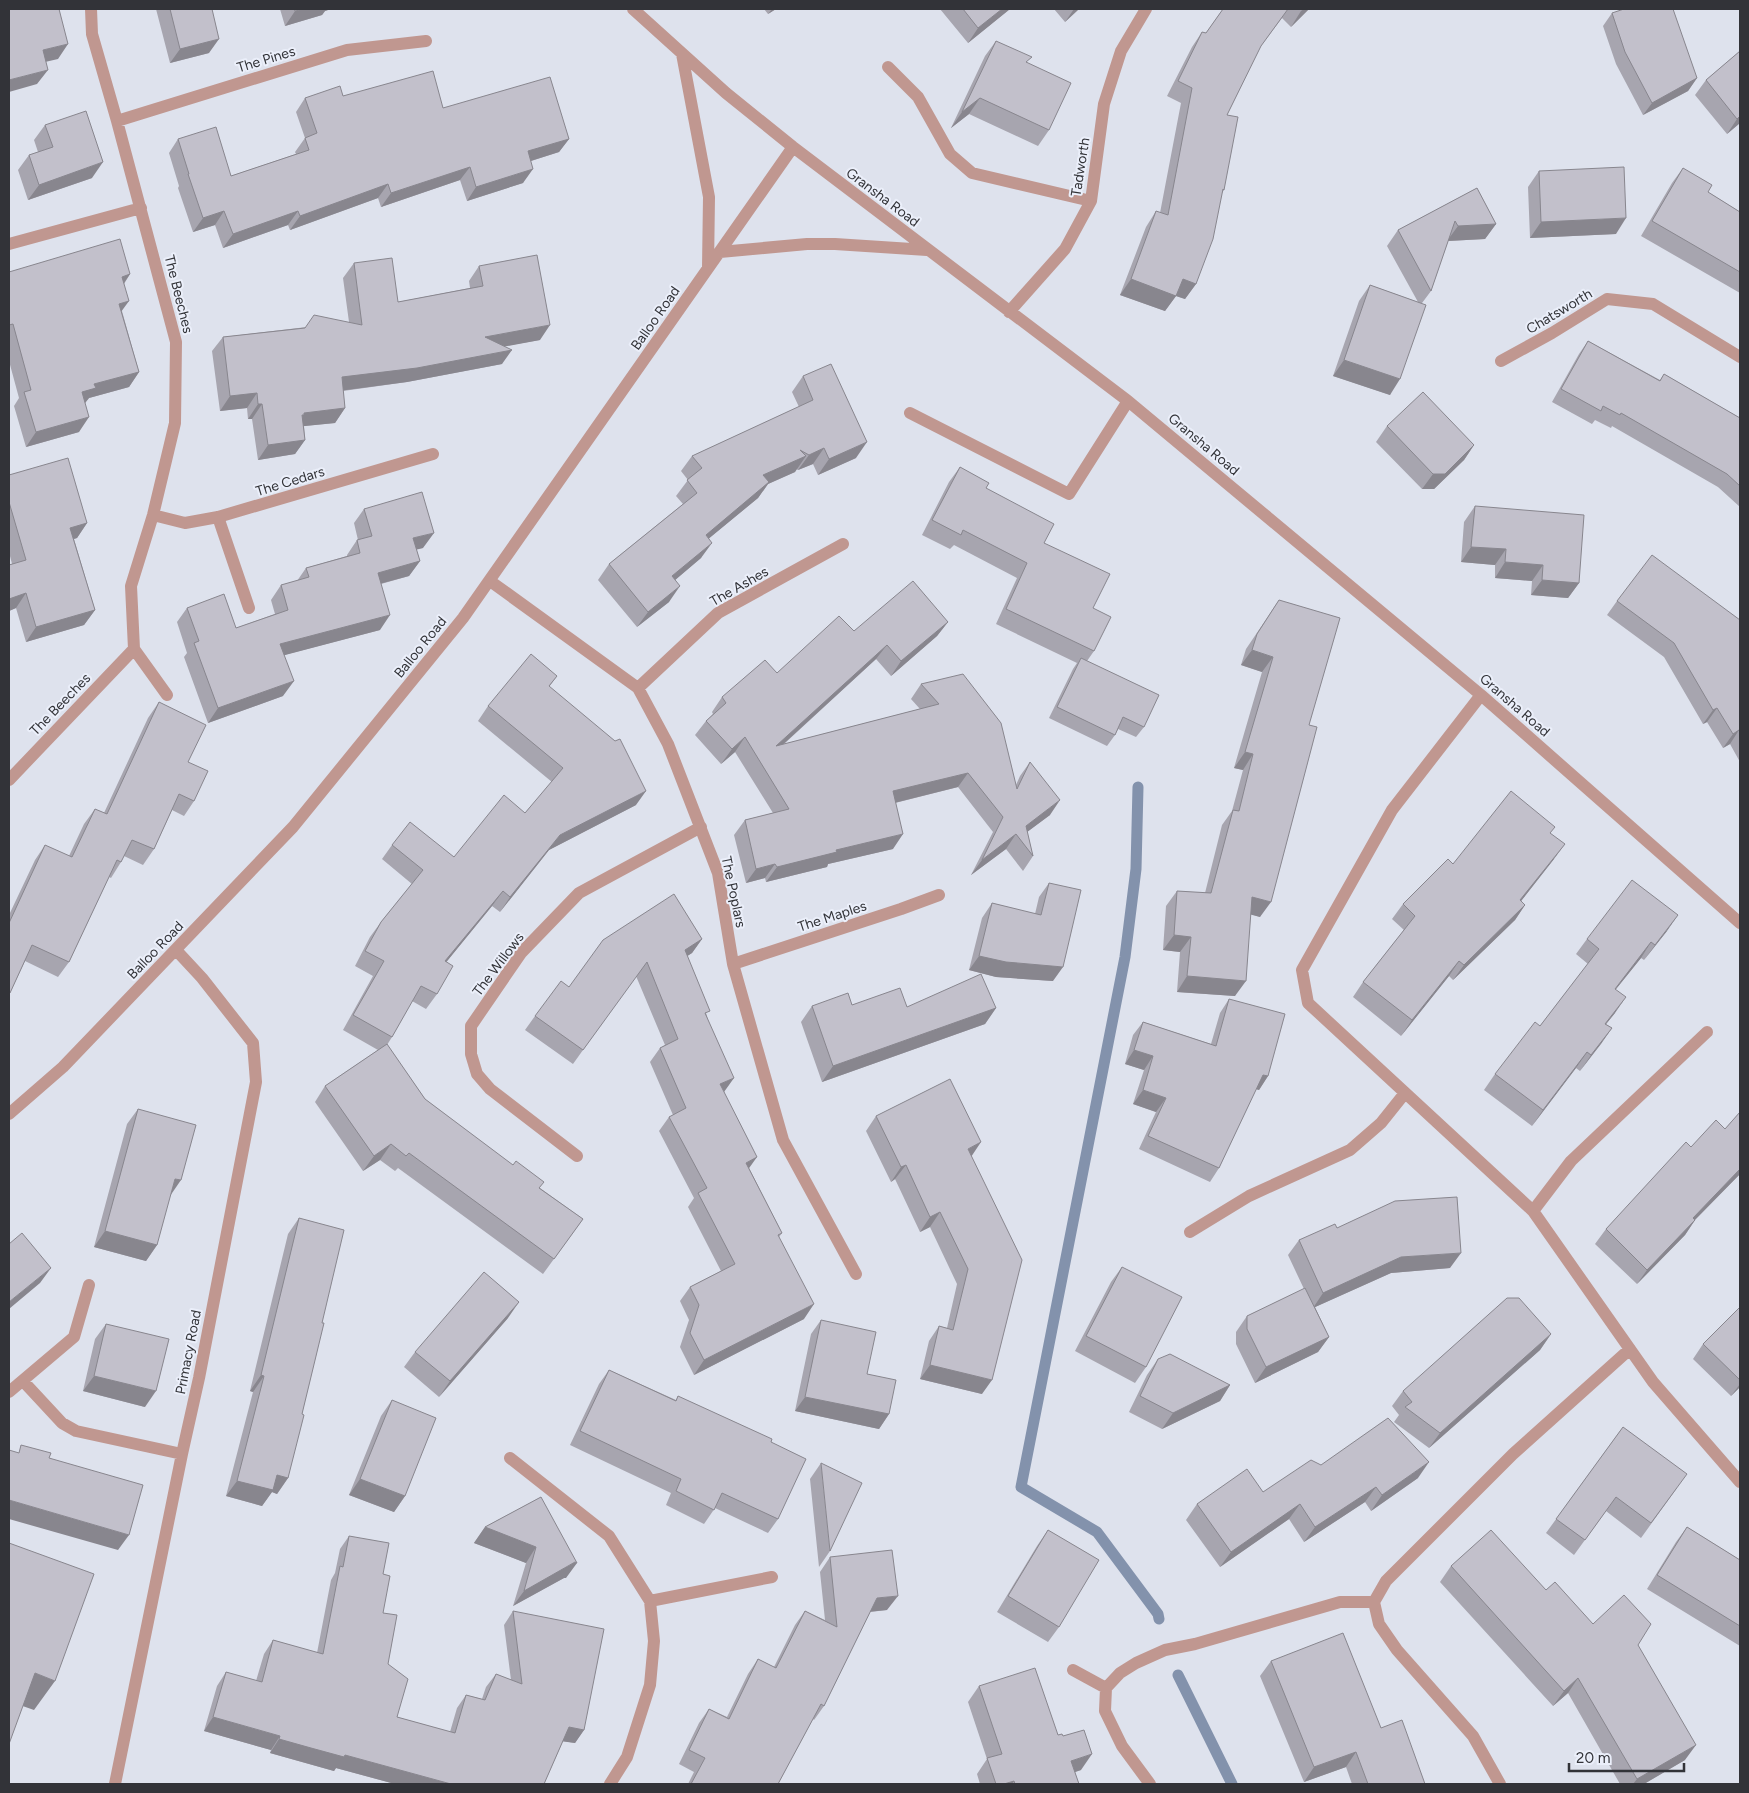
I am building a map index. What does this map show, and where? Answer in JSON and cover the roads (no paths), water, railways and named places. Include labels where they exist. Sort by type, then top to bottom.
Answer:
[{"type":"street","name":"The Beeches","points":[[9,780],[134,648],[131,586],[153,515],[175,423],[176,342],[92,34],[91,9]]},
{"type":"street","name":"Gransha Road","points":[[633,9],[726,93],[793,147],[1128,400],[1481,695],[1740,923]]},
{"type":"street","name":"Tadworth","points":[[1009,312],[1065,249],[1091,200],[1104,104],[1121,51],[1146,9]]},
{"type":"street","name":"The Pines","points":[[117,121],[348,50],[426,41]]},
{"type":"street","points":[[682,54],[709,197],[708,268]]},
{"type":"street","points":[[888,67],[918,97],[950,154],[972,173],[1091,200]]},
{"type":"street","name":"Balloo Road","points":[[9,1114],[63,1067],[293,827],[463,618],[793,147]]},
{"type":"street","points":[[9,244],[141,208]]},
{"type":"street","points":[[720,252],[807,244],[927,250]]},
{"type":"street","name":"Chatsworth","points":[[1501,361],[1607,300],[1653,304],[1740,357]]},
{"type":"street","points":[[910,413],[1069,494],[1128,400]]},
{"type":"street","name":"The Cedars","points":[[153,515],[186,523],[218,517],[433,454]]},
{"type":"street","points":[[218,517],[249,608]]},
{"type":"street","name":"The Ashes","points":[[638,688],[718,614],[842,544]]},
{"type":"street","name":"The Poplars","points":[[490,581],[638,688],[668,744],[718,873],[733,964],[783,1140],[856,1274]]},
{"type":"street","points":[[134,648],[167,695]]},
{"type":"street","points":[[1481,695],[1392,810],[1302,970],[1308,1003],[1532,1211],[1653,1382],[1740,1482]]},
{"type":"street","name":"The Willows","points":[[577,1156],[490,1089],[481,1079],[477,1074],[471,1054],[471,1026],[521,953],[579,893],[701,827]]},
{"type":"street","name":"The Maples","points":[[733,964],[901,909],[938,894]]},
{"type":"street","name":"Primacy Road","points":[[118,1784],[256,1082],[253,1043],[202,978],[176,950]]},
{"type":"street","points":[[1532,1211],[1571,1161],[1707,1032]]},
{"type":"street","points":[[1190,1232],[1249,1196],[1350,1150],[1381,1123],[1405,1093]]},
{"type":"street","points":[[9,1392],[74,1338],[89,1285]]},
{"type":"street","points":[[1500,1784],[1473,1736],[1396,1650],[1379,1624],[1374,1602],[1386,1581],[1507,1461],[1630,1349]]},
{"type":"street","points":[[23,1381],[62,1423],[76,1431],[182,1454]]},
{"type":"street","points":[[510,1458],[609,1536],[650,1601],[654,1641],[650,1685],[627,1757],[610,1784]]},
{"type":"street","points":[[650,1601],[772,1577]]},
{"type":"street","points":[[1150,1784],[1122,1746],[1105,1710],[1106,1688],[1120,1673],[1136,1663],[1165,1650],[1195,1644],[1340,1602],[1374,1602]]},
{"type":"street","points":[[1073,1670],[1106,1688]]},
{"type":"waterway","points":[[1138,787],[1136,869],[1125,957],[1021,1487],[1097,1532],[1158,1614],[1159,1619]]},
{"type":"waterway","points":[[1178,1675],[1232,1784]]}]
